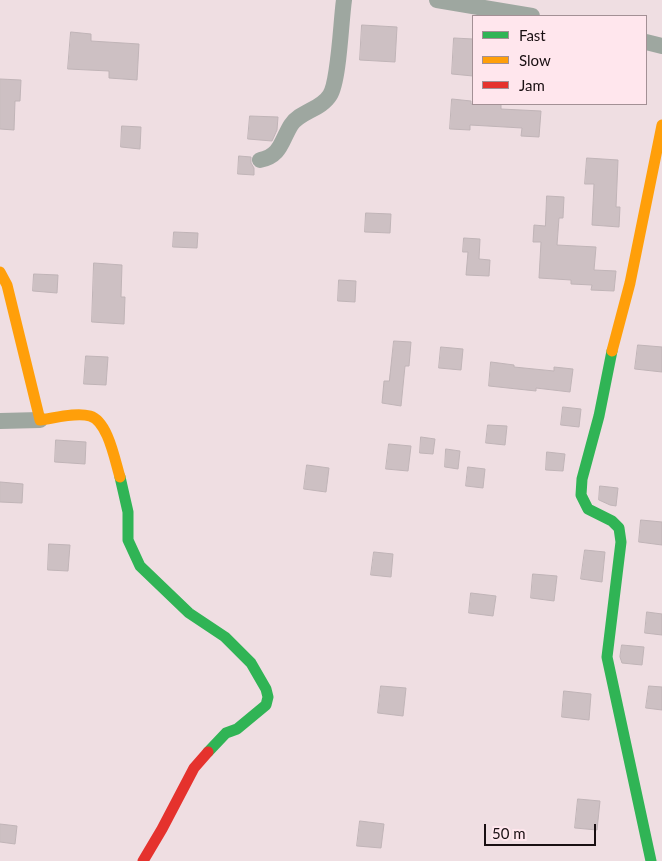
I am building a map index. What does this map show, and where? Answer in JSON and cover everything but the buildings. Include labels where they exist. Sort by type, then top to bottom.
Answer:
[{"type":"street","points":[[260,160],[270,158],[280,147],[292,124],[319,106],[331,94],[336,71],[344,0]]},
{"type":"street","points":[[437,0],[526,15]]},
{"type":"street","points":[[647,42],[662,46]]},
{"type":"street","points":[[651,861],[606,657],[621,542],[619,528],[612,521],[588,510],[581,495],[582,479],[599,416],[617,329],[630,283],[662,125]]},
{"type":"street","points":[[0,272],[9,293],[40,420]]},
{"type":"street","points":[[0,422],[40,420],[79,415],[92,416],[99,421],[109,440],[122,484],[128,512],[128,540],[140,566],[189,613],[226,637],[251,663],[266,689],[268,697],[266,705],[237,729],[226,733],[194,768],[162,830],[143,861]]},
{"type":"traffic: fast","points":[[612,351],[599,416],[582,479],[581,495],[588,509],[612,521],[619,528],[621,542],[607,657],[651,861]]},
{"type":"traffic: fast","points":[[120,477],[128,512],[128,540],[140,566],[189,613],[225,637],[251,663],[266,689],[268,697],[266,705],[237,729],[226,733],[208,752]]},
{"type":"traffic: slow","points":[[612,351],[630,283],[662,125]]},
{"type":"traffic: slow","points":[[0,272],[7,285],[40,420],[78,415],[90,416],[96,419],[102,425],[110,442],[120,477]]},
{"type":"traffic: jam","points":[[143,861],[194,768],[208,752]]}]
